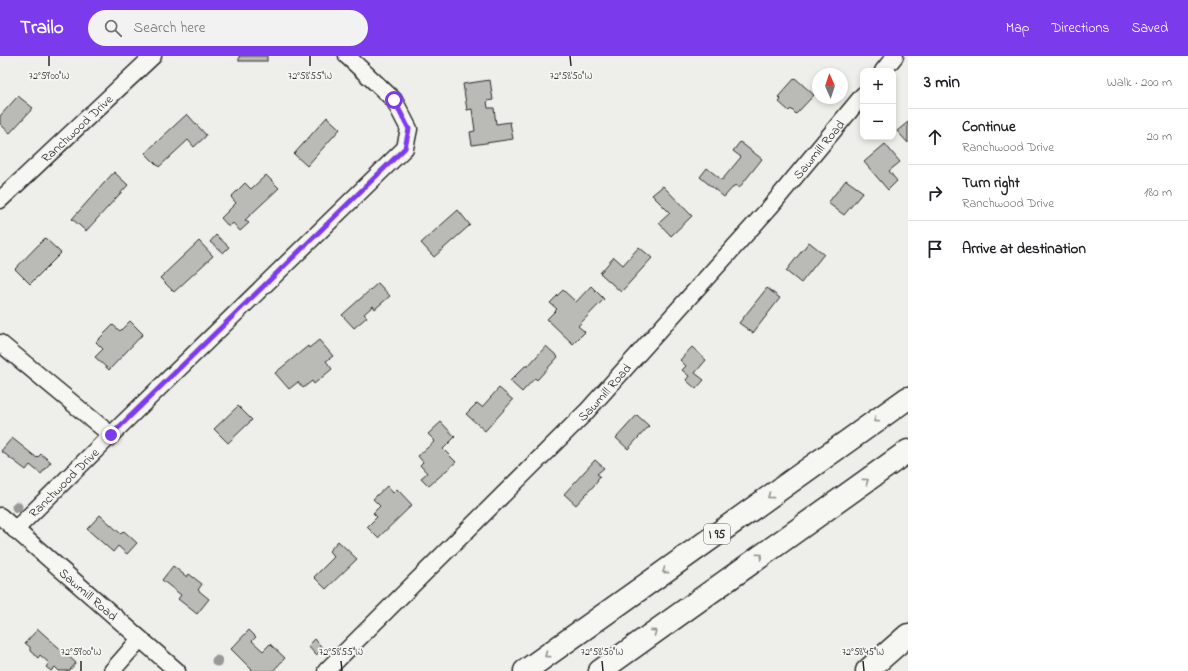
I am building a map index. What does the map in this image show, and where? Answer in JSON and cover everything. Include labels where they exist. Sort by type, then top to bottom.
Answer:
[{"type":"main road","name":"I 95","points":[[525,671],[908,398]]},
{"type":"main road","points":[[600,671],[908,451]]},
{"type":"main road","points":[[867,671],[908,635]]},
{"type":"street","name":"Ranchwood Drive","points":[[0,200],[153,56]]},
{"type":"street","name":"Ranchwood Drive","points":[[16,530],[111,435],[405,148],[409,129],[394,100],[347,56]]},
{"type":"street","points":[[885,68],[895,56]]},
{"type":"street","name":"Sawmill Road","points":[[326,671],[587,411],[771,206],[860,99]]},
{"type":"street","points":[[0,343],[111,435]]},
{"type":"street","name":"Sawmill Road","points":[[0,516],[177,671]]},
{"type":"street","points":[[112,671],[140,639]]},
{"type":"building","points":[[239,56],[267,56],[267,61],[239,61]]},
{"type":"building","points":[[795,78],[812,93],[812,97],[796,114],[791,109],[789,111],[779,102],[781,100],[778,97]]},
{"type":"building","points":[[490,80],[493,100],[487,101],[488,108],[494,108],[496,124],[510,122],[513,139],[472,145],[470,132],[475,131],[472,109],[467,110],[463,84]]},
{"type":"building","points":[[18,96],[33,108],[10,133],[0,124],[0,116]]},
{"type":"building","points":[[187,114],[206,135],[205,137],[194,147],[188,140],[159,167],[145,153]]},
{"type":"building","points":[[327,117],[340,129],[307,166],[294,154]]},
{"type":"building","points":[[908,122],[908,143],[897,131]]},
{"type":"building","points":[[740,142],[762,159],[739,188],[735,185],[724,197],[700,177],[707,168],[722,180],[741,157],[733,151]]},
{"type":"building","points":[[885,144],[900,162],[889,171],[897,181],[888,190],[864,162]]},
{"type":"building","points":[[114,172],[128,185],[86,231],[72,219]]},
{"type":"building","points":[[266,175],[279,188],[245,220],[249,223],[240,231],[233,223],[229,227],[221,218],[236,203],[231,197],[245,183],[251,189]]},
{"type":"building","points":[[846,180],[863,192],[844,215],[828,203]]},
{"type":"building","points":[[663,186],[692,216],[671,236],[659,223],[670,213],[652,195]]},
{"type":"building","points":[[458,210],[470,225],[434,257],[421,243]]},
{"type":"building","points":[[216,235],[229,247],[223,253],[210,242]]},
{"type":"building","points":[[45,238],[61,253],[30,284],[15,269]]},
{"type":"building","points":[[199,241],[213,256],[174,292],[160,278]]},
{"type":"building","points":[[809,242],[824,254],[801,283],[786,271]]},
{"type":"building","points":[[639,247],[652,258],[621,292],[600,273],[614,257],[623,265]]},
{"type":"building","points":[[378,283],[390,296],[375,309],[373,306],[364,314],[367,317],[354,328],[342,315]]},
{"type":"building","points":[[591,286],[604,299],[578,326],[585,332],[573,344],[547,319],[557,309],[550,303],[563,290],[576,302]]},
{"type":"building","points":[[767,288],[780,298],[753,333],[739,323]]},
{"type":"building","points":[[130,321],[143,334],[109,370],[95,357],[103,349],[96,342],[113,325],[120,331]]},
{"type":"building","points":[[319,340],[333,356],[326,361],[332,369],[314,384],[312,381],[303,388],[298,382],[289,389],[275,373],[308,346],[309,348]]},
{"type":"building","points":[[546,346],[558,357],[537,380],[535,378],[522,392],[510,381],[525,366],[528,366]]},
{"type":"building","points":[[692,347],[706,360],[695,373],[704,380],[696,389],[686,380],[689,376],[682,370],[686,366],[680,360]]},
{"type":"building","points":[[499,388],[513,400],[485,431],[466,414],[477,403],[482,407]]},
{"type":"building","points":[[238,406],[252,420],[228,443],[214,429]]},
{"type":"building","points":[[637,415],[649,426],[628,449],[616,438]]},
{"type":"building","points":[[441,422],[455,437],[443,449],[456,462],[429,486],[421,478],[427,473],[420,465],[423,462],[418,456],[435,441],[428,434]]},
{"type":"building","points":[[12,438],[37,458],[41,454],[51,462],[41,474],[30,465],[26,470],[1,451]]},
{"type":"building","points":[[595,460],[604,468],[597,474],[600,476],[597,480],[598,481],[576,505],[564,494]]},
{"type":"building","points":[[387,486],[393,493],[397,489],[412,505],[378,538],[367,527],[377,517],[373,513],[380,506],[373,499]]},
{"type":"building","points":[[100,515],[121,534],[124,531],[137,543],[127,554],[118,546],[113,552],[87,529]]},
{"type":"building","points":[[338,541],[357,559],[326,589],[314,577],[334,557],[329,551]]},
{"type":"building","points":[[173,566],[187,577],[189,574],[202,584],[198,590],[209,599],[197,614],[178,599],[181,595],[162,580]]},
{"type":"building","points":[[38,629],[76,663],[69,671],[59,671],[55,667],[51,671],[46,667],[49,663],[40,655],[38,658],[30,651],[30,647],[25,643]]},
{"type":"building","points":[[249,630],[256,637],[252,641],[263,651],[270,644],[285,658],[273,671],[253,671],[231,649]]},
{"type":"building","points":[[315,639],[323,649],[316,655],[308,646]]},
{"type":"route","points":[[111,435],[405,148],[409,129],[394,100]]}]
